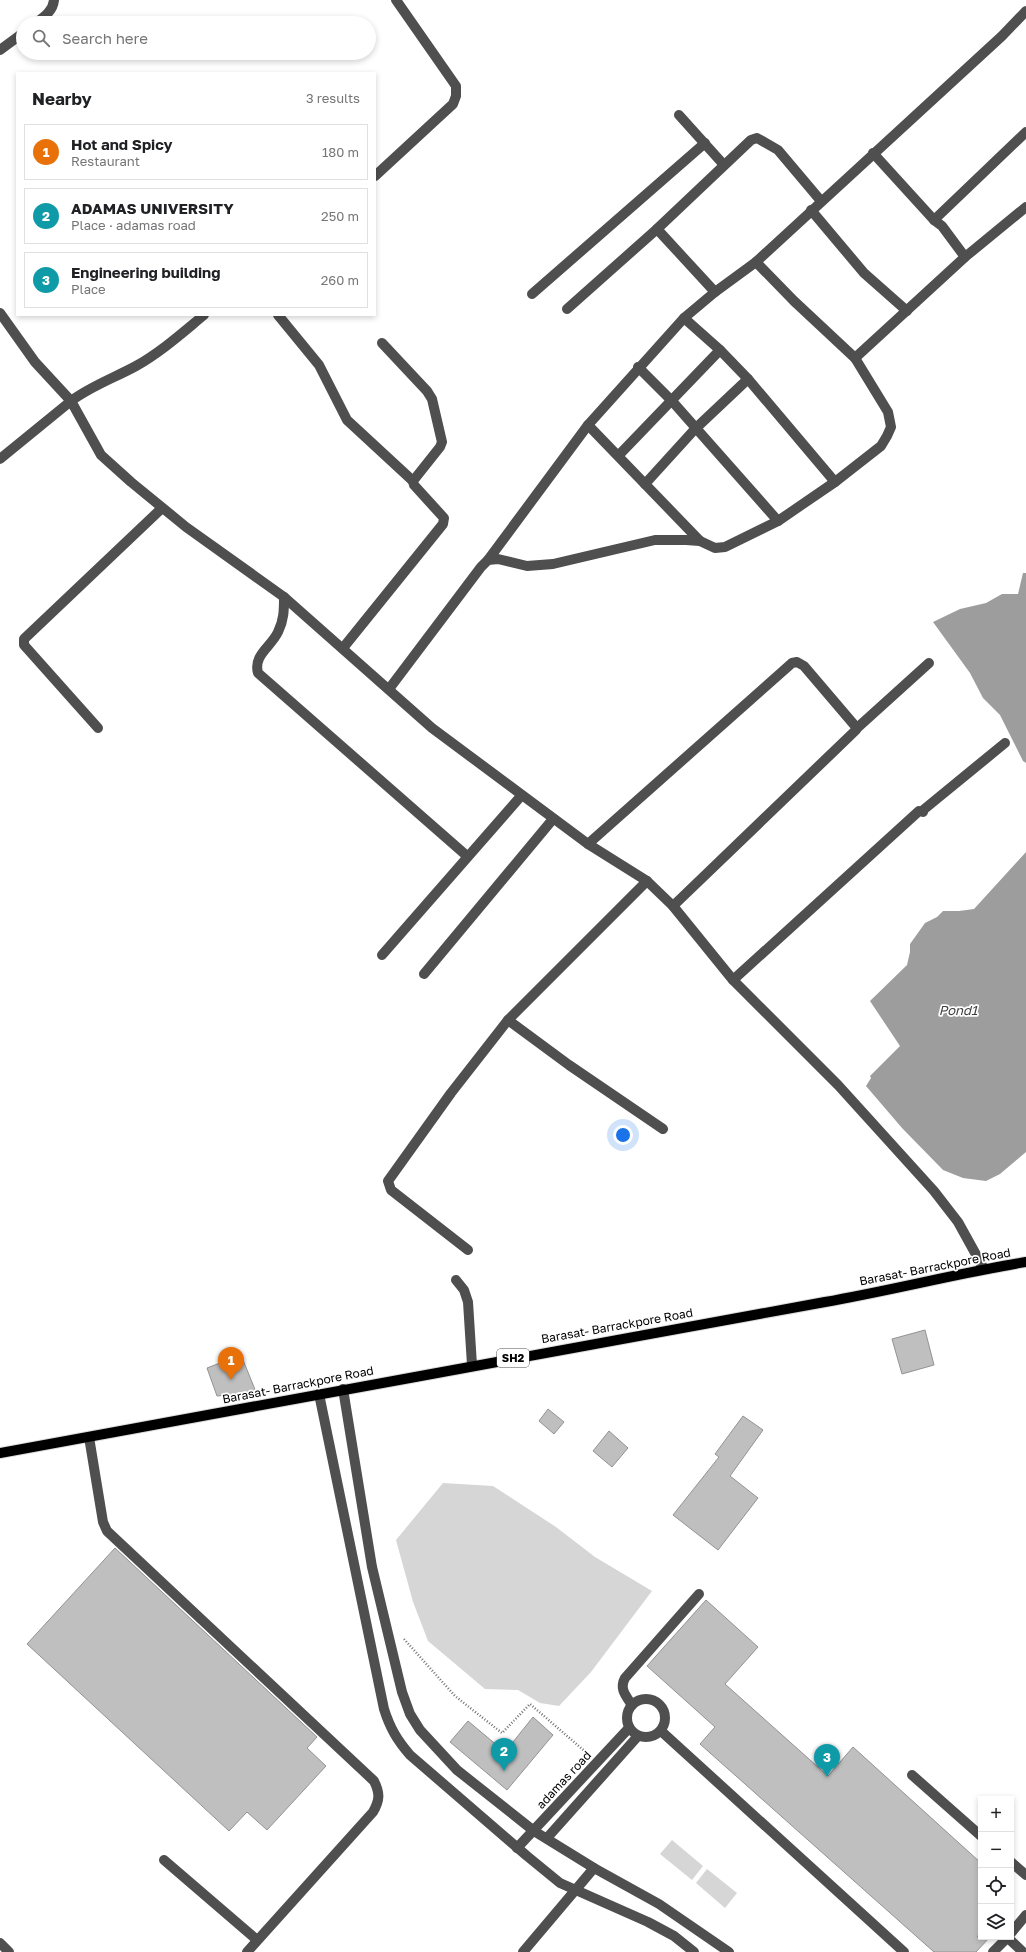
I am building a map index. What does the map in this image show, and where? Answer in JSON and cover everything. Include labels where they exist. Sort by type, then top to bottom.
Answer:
[{"type":"main road","name":"Barasat- Barrackpore Road","points":[[0,1453],[472,1365],[830,1301],[984,1269],[1026,1262]]},
{"type":"street","points":[[45,16],[54,6],[54,0]]},
{"type":"street","points":[[376,175],[453,104],[456,96],[456,86],[396,0]]},
{"type":"street","points":[[388,689],[481,567],[488,560],[588,425],[638,367],[684,318],[715,292],[756,262],[1002,36],[1026,11]]},
{"type":"street","points":[[0,50],[16,38]]},
{"type":"street","points":[[679,115],[724,165]]},
{"type":"street","points":[[934,220],[1026,132]]},
{"type":"street","points":[[567,309],[657,229],[751,140],[757,138],[778,150],[821,201]]},
{"type":"street","points":[[532,294],[705,143]]},
{"type":"street","points":[[873,153],[934,220],[942,226],[965,257]]},
{"type":"street","points":[[855,358],[965,257],[1026,207]]},
{"type":"street","points":[[811,210],[864,273],[907,311]]},
{"type":"street","points":[[657,229],[715,292]]},
{"type":"street","points":[[488,560],[498,559],[535,567],[640,543],[686,540],[700,541],[715,548],[725,547],[778,521],[835,482],[881,446],[891,427],[888,412],[855,358],[794,301],[756,262]]},
{"type":"street","points":[[0,313],[34,362],[71,401],[101,455],[162,508],[284,597],[432,728],[521,796],[588,844],[647,881],[673,906],[732,980],[838,1085],[934,1191],[958,1222],[984,1269]]},
{"type":"street","points":[[0,459],[86,390],[135,367],[155,354],[203,316]]},
{"type":"street","points":[[279,316],[319,365],[350,424],[413,481],[414,485],[444,518],[443,524],[343,648]]},
{"type":"street","points":[[684,318],[720,350],[748,379],[835,482]]},
{"type":"street","points":[[382,343],[427,391],[432,399],[441,436],[440,447],[413,481]]},
{"type":"street","points":[[619,455],[720,350]]},
{"type":"street","points":[[638,367],[672,401],[695,430],[778,521]]},
{"type":"street","points":[[645,484],[695,430],[748,379]]},
{"type":"street","points":[[588,425],[619,455],[700,541]]},
{"type":"street","points":[[98,728],[24,645],[24,639],[162,508]]},
{"type":"street","points":[[284,597],[283,618],[277,634],[258,658],[256,666],[258,673],[467,856]]},
{"type":"street","points":[[588,844],[792,663],[797,662],[804,666],[856,729]]},
{"type":"street","points":[[673,906],[856,729],[930,663]]},
{"type":"street","points":[[732,980],[829,891],[922,811],[1005,743]]},
{"type":"street","points":[[382,955],[521,796]]},
{"type":"street","points":[[424,974],[553,819]]},
{"type":"street","points":[[468,1250],[391,1190],[388,1182],[450,1092],[508,1020],[647,881]]},
{"type":"street","points":[[508,1020],[569,1065],[664,1129]]},
{"type":"street","points":[[456,1280],[464,1290],[468,1302],[472,1365]]},
{"type":"street","points":[[343,1389],[372,1566],[402,1692],[410,1714],[420,1730],[457,1770],[534,1831],[594,1868],[659,1904],[729,1952]]},
{"type":"street","points":[[319,1394],[384,1709],[389,1726],[397,1740],[410,1755],[517,1848],[560,1883],[576,1889],[667,1932],[694,1952]]},
{"type":"street","points":[[89,1437],[103,1522],[107,1531],[374,1781],[378,1790],[379,1802],[373,1812],[247,1952]]},
{"type":"street","points":[[632,1705],[622,1690],[622,1683],[625,1678],[699,1594]]},
{"type":"street","points":[[642,1698],[654,1700],[664,1708],[666,1720],[661,1731],[650,1737],[638,1736],[629,1728],[626,1716],[632,1705],[642,1698]]},
{"type":"street","name":"adamas road","points":[[517,1848],[629,1728]]},
{"type":"street","points":[[661,1731],[904,1952]]},
{"type":"street","points":[[547,1838],[638,1736]]},
{"type":"street","points":[[912,1775],[978,1833]]},
{"type":"street","points":[[164,1860],[257,1940]]},
{"type":"street","points":[[1014,1865],[1026,1875]]},
{"type":"street","points":[[523,1952],[594,1868]]},
{"type":"street","points":[[1014,1929],[1026,1915]]},
{"type":"street","points":[[993,1952],[1005,1940]]},
{"type":"street","points":[[1011,1940],[1023,1952]]},
{"type":"street","points":[[0,1943],[9,1952]]},
{"type":"path","points":[[385,1618],[455,1696],[502,1733],[530,1704],[590,1755]]},
{"type":"shaded area","points":[[443,1483],[493,1486],[556,1527],[595,1557],[652,1591],[591,1672],[559,1706],[540,1703],[518,1690],[485,1689],[428,1641],[413,1602],[396,1540]]},
{"type":"shaded area","points":[[672,1840],[703,1866],[692,1880],[660,1854]]},
{"type":"shaded area","points":[[707,1869],[737,1893],[725,1908],[696,1883]]},
{"type":"water","points":[[1023,573],[1026,573],[1026,763],[1023,761],[1000,715],[983,698],[970,673],[933,622],[960,609],[986,603],[1002,594],[1018,594]]},
{"type":"water","name":"Pond1","points":[[1026,852],[1026,1152],[1000,1174],[986,1181],[963,1178],[943,1170],[902,1128],[866,1086],[871,1078],[870,1076],[900,1046],[870,1001],[907,965],[910,944],[925,923],[937,917],[943,911],[974,909]]},
{"type":"building","points":[[925,1330],[934,1365],[902,1374],[892,1339]]},
{"type":"building","points":[[241,1355],[256,1392],[217,1396],[207,1368]]},
{"type":"building","points":[[548,1409],[564,1422],[554,1434],[539,1421]]},
{"type":"building","points":[[743,1416],[763,1430],[730,1476],[758,1498],[718,1550],[673,1515],[719,1457],[715,1454]]},
{"type":"building","points":[[609,1431],[628,1448],[612,1467],[593,1451]]},
{"type":"building","points":[[115,1548],[317,1737],[307,1748],[326,1766],[267,1830],[247,1812],[229,1831],[27,1644]]},
{"type":"building","points":[[706,1600],[758,1647],[725,1684],[828,1776],[853,1747],[978,1860],[977,1937],[978,1940],[987,1940],[976,1952],[934,1952],[700,1744],[715,1727],[647,1666]]},
{"type":"building","points":[[533,1717],[553,1735],[507,1790],[450,1742],[468,1721],[505,1752]]},
{"type":"place","name":"Hot and Spicy","points":[[231,1380]]},
{"type":"place","name":"ADAMAS UNIVERSITY","points":[[504,1771]]},
{"type":"place","name":"Engineering building","points":[[827,1777]]}]
